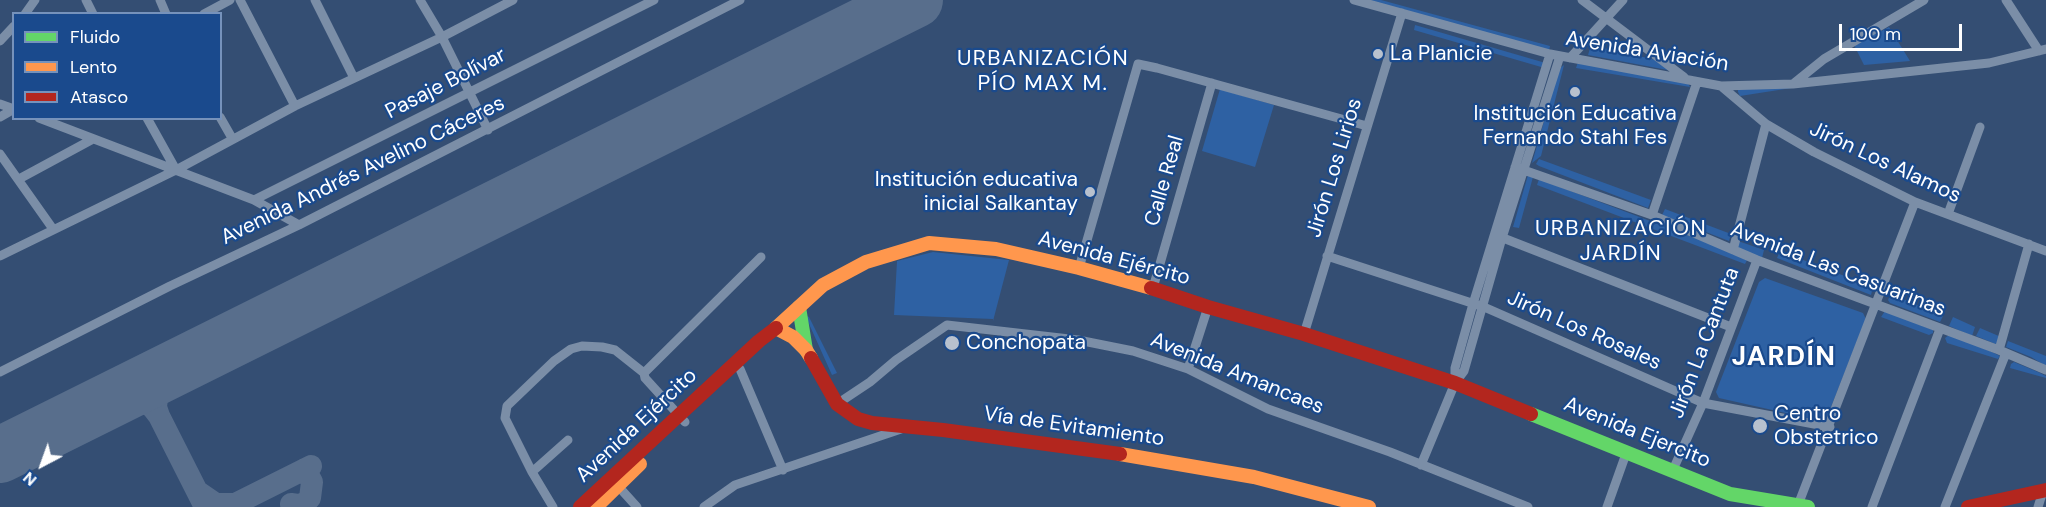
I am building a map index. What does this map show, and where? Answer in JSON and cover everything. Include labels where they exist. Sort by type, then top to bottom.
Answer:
[{"type":"main road","name":"Avenida Ejército","points":[[596,507],[759,341],[823,285],[866,262],[928,243],[996,249],[1079,268],[1304,334],[1455,383]]},
{"type":"main road","name":"Vía de Evitamiento","points":[[798,307],[806,350]]},
{"type":"main road","name":"Avenida Ejército","points":[[580,507],[740,369],[770,341],[776,328]]},
{"type":"main road","name":"Vía de Evitamiento","points":[[776,328],[793,337],[806,350],[837,404],[858,419],[872,423],[943,430],[1155,459],[1254,477],[1369,507]]},
{"type":"main road","name":"Avenida Ejercito","points":[[1455,383],[1628,451],[1729,500],[1803,506]]},
{"type":"main road","points":[[1968,507],[2044,490]]},
{"type":"street","points":[[208,12],[230,0]]},
{"type":"street","points":[[240,0],[295,106]]},
{"type":"street","points":[[315,0],[354,78]]},
{"type":"street","points":[[420,0],[442,37],[488,130]]},
{"type":"street","points":[[0,256],[176,170],[295,106],[442,37],[513,0]]},
{"type":"street","name":"Pasaje Bolívar","points":[[254,201],[654,0]]},
{"type":"street","name":"Avenida Andrés Avelino Cáceres","points":[[0,372],[488,130],[740,0]]},
{"type":"street","name":"Avenida Aviación","points":[[1354,0],[1555,55],[1721,86],[1793,84],[1989,63],[2043,50]]},
{"type":"street","points":[[1582,0],[1686,79]]},
{"type":"street","points":[[1570,58],[1623,0]]},
{"type":"street","points":[[1793,84],[1824,58],[1924,0]]},
{"type":"street","points":[[2006,0],[2043,50]]},
{"type":"street","name":"Jirón Los Lirios","points":[[1304,334],[1402,13]]},
{"type":"street","points":[[0,41],[12,29]]},
{"type":"street","points":[[1455,383],[1455,368],[1473,304],[1499,237],[1555,55]]},
{"type":"street","points":[[1079,268],[1137,64],[1366,126]]},
{"type":"street","points":[[1652,215],[1697,82]]},
{"type":"street","name":"Calle Real","points":[[1153,288],[1212,83]]},
{"type":"street","name":"Jirón Los Alamos","points":[[1721,86],[1766,124],[1814,152],[1915,202],[2046,251]]},
{"type":"street","points":[[44,120],[254,201],[299,225]]},
{"type":"street","points":[[148,120],[176,170]]},
{"type":"street","points":[[222,120],[232,138]]},
{"type":"street","name":"Jirón La Cantuta","points":[[1733,250],[1766,124]]},
{"type":"street","points":[[1948,214],[1980,127]]},
{"type":"street","points":[[19,178],[93,139]]},
{"type":"street","points":[[0,154],[53,229]]},
{"type":"street","name":"Avenida Las Casuarinas","points":[[1520,169],[1652,215],[1756,260],[2003,351],[2046,370]]},
{"type":"street","points":[[1803,506],[1875,304],[1915,202]]},
{"type":"street","points":[[1421,465],[1455,383],[1464,371],[1484,307],[1499,237]]},
{"type":"street","points":[[1499,237],[1731,327]]},
{"type":"street","points":[[1945,507],[2003,351],[2030,244]]},
{"type":"street","name":"Jirón Los Rosales","points":[[1327,256],[1484,307],[1703,403],[1830,427]]},
{"type":"street","points":[[644,373],[761,257]]},
{"type":"street","name":"Jirón La Cantuta","points":[[1672,472],[1703,403],[1756,260]]},
{"type":"street","points":[[1188,369],[1208,307]]},
{"type":"street","name":"Avenida Amancaes","points":[[837,404],[947,325],[1078,340],[1133,351],[1188,369],[1268,409],[1390,452],[1528,507]]},
{"type":"street","points":[[1872,507],[1940,329]]},
{"type":"street","points":[[554,507],[532,472],[504,412],[507,406],[539,374],[571,349],[582,346],[615,350],[644,373],[645,378],[682,419]]},
{"type":"street","points":[[740,369],[783,470]]},
{"type":"street","points":[[704,507],[735,485],[906,427]]},
{"type":"street","points":[[532,472],[568,441]]},
{"type":"street","points":[[1607,507],[1628,451]]},
{"type":"street","points":[[618,486],[637,507]]},
{"type":"street","points":[[2038,507],[2044,490]]},
{"type":"shaded area","points":[[1364,0],[1381,0],[1550,46],[1549,51]]},
{"type":"shaded area","points":[[1415,25],[1549,64],[1548,69],[1414,30]]},
{"type":"shaded area","points":[[1889,27],[1910,61],[1864,65],[1854,45]]},
{"type":"shaded area","points":[[1591,45],[1656,60],[1673,71],[1588,55]]},
{"type":"shaded area","points":[[1578,62],[1688,83],[1690,87],[1576,68]]},
{"type":"shaded area","points":[[1564,65],[1541,156],[1532,163],[1559,69]]},
{"type":"shaded area","points":[[1798,87],[1740,96],[1738,92],[1738,89]]},
{"type":"shaded area","points":[[1220,89],[1274,105],[1255,167],[1202,151]]},
{"type":"shaded area","points":[[1539,159],[1651,200],[1648,208],[1539,166],[1536,164]]},
{"type":"shaded area","points":[[1528,175],[1533,177],[1519,228],[1513,227]]},
{"type":"shaded area","points":[[1539,179],[1748,258],[1745,264],[1537,185]]},
{"type":"shaded area","points":[[1665,209],[1731,234],[1729,241],[1662,215]]},
{"type":"shaded area","points":[[1738,241],[1764,250],[1762,258],[1735,249]]},
{"type":"shaded area","points":[[1780,251],[1873,287],[1871,295],[1777,258]]},
{"type":"shaded area","points":[[933,252],[1009,260],[993,321],[993,319],[894,315],[897,261]]},
{"type":"shaded area","points":[[1765,278],[1863,313],[1866,319],[1827,417],[1821,421],[1719,398],[1716,392],[1759,282]]},
{"type":"shaded area","points":[[1890,295],[1943,316],[1940,322],[1890,303],[1888,300]]},
{"type":"shaded area","points":[[1885,311],[1933,330],[1933,333],[1929,335],[1881,317]]},
{"type":"shaded area","points":[[805,315],[809,317],[837,373],[832,375]]},
{"type":"shaded area","points":[[1953,317],[1975,327],[1972,336],[1949,326]]},
{"type":"shaded area","points":[[1980,328],[2001,337],[1998,345],[1976,336]]},
{"type":"shaded area","points":[[1949,335],[2000,356],[1998,359],[1947,343],[1945,338]]},
{"type":"shaded area","points":[[2008,341],[2046,356],[2046,366],[2006,347]]},
{"type":"shaded area","points":[[2014,362],[2046,376],[2046,378],[2010,368]]},
{"type":"taxiway","points":[[171,370],[158,388],[156,407],[205,507]]},
{"type":"taxiway","points":[[112,399],[140,400],[152,407],[159,416]]},
{"type":"taxiway","points":[[197,491],[216,504],[235,504],[311,466]]},
{"type":"taxiway","points":[[291,504],[305,503],[310,498],[312,482],[305,469]]},
{"type":"runway","points":[[0,455],[915,0]]},
{"type":"traffic: fast","points":[[799,307],[806,350]]},
{"type":"traffic: fast","points":[[1531,414],[1730,494],[1808,507]]},
{"type":"traffic: slow","points":[[811,358],[793,337],[776,328],[823,285],[866,262],[929,243],[996,249],[1079,268],[1151,288]]},
{"type":"traffic: slow","points":[[1120,454],[1254,477],[1369,507]]},
{"type":"traffic: slow","points":[[596,507],[640,464]]},
{"type":"traffic: jam","points":[[1151,288],[1455,383],[1531,414]]},
{"type":"traffic: jam","points":[[580,507],[759,341],[776,328]]},
{"type":"traffic: jam","points":[[811,358],[837,404],[858,419],[872,423],[943,430],[1120,454]]},
{"type":"traffic: jam","points":[[1968,507],[2046,490]]},
{"type":"place","name":"La Planicie","points":[[1378,54]]},
{"type":"place","name":"Institución Educativa Fernando Stahl Fes","points":[[1575,92]]},
{"type":"place","name":"Institución educativa inicial Salkantay","points":[[1090,192]]},
{"type":"place","name":"Conchopata","points":[[952,343]]},
{"type":"place","name":"Centro Obstetrico","points":[[1760,426]]},
{"type":"district","name":"URBANIZACIÓN PÍO MAX M.","points":[[1043,72]]},
{"type":"district","name":"URBANIZACIÓN JARDÍN","points":[[1621,242]]},
{"type":"district","name":"JARDÍN","points":[[1784,358]]}]
